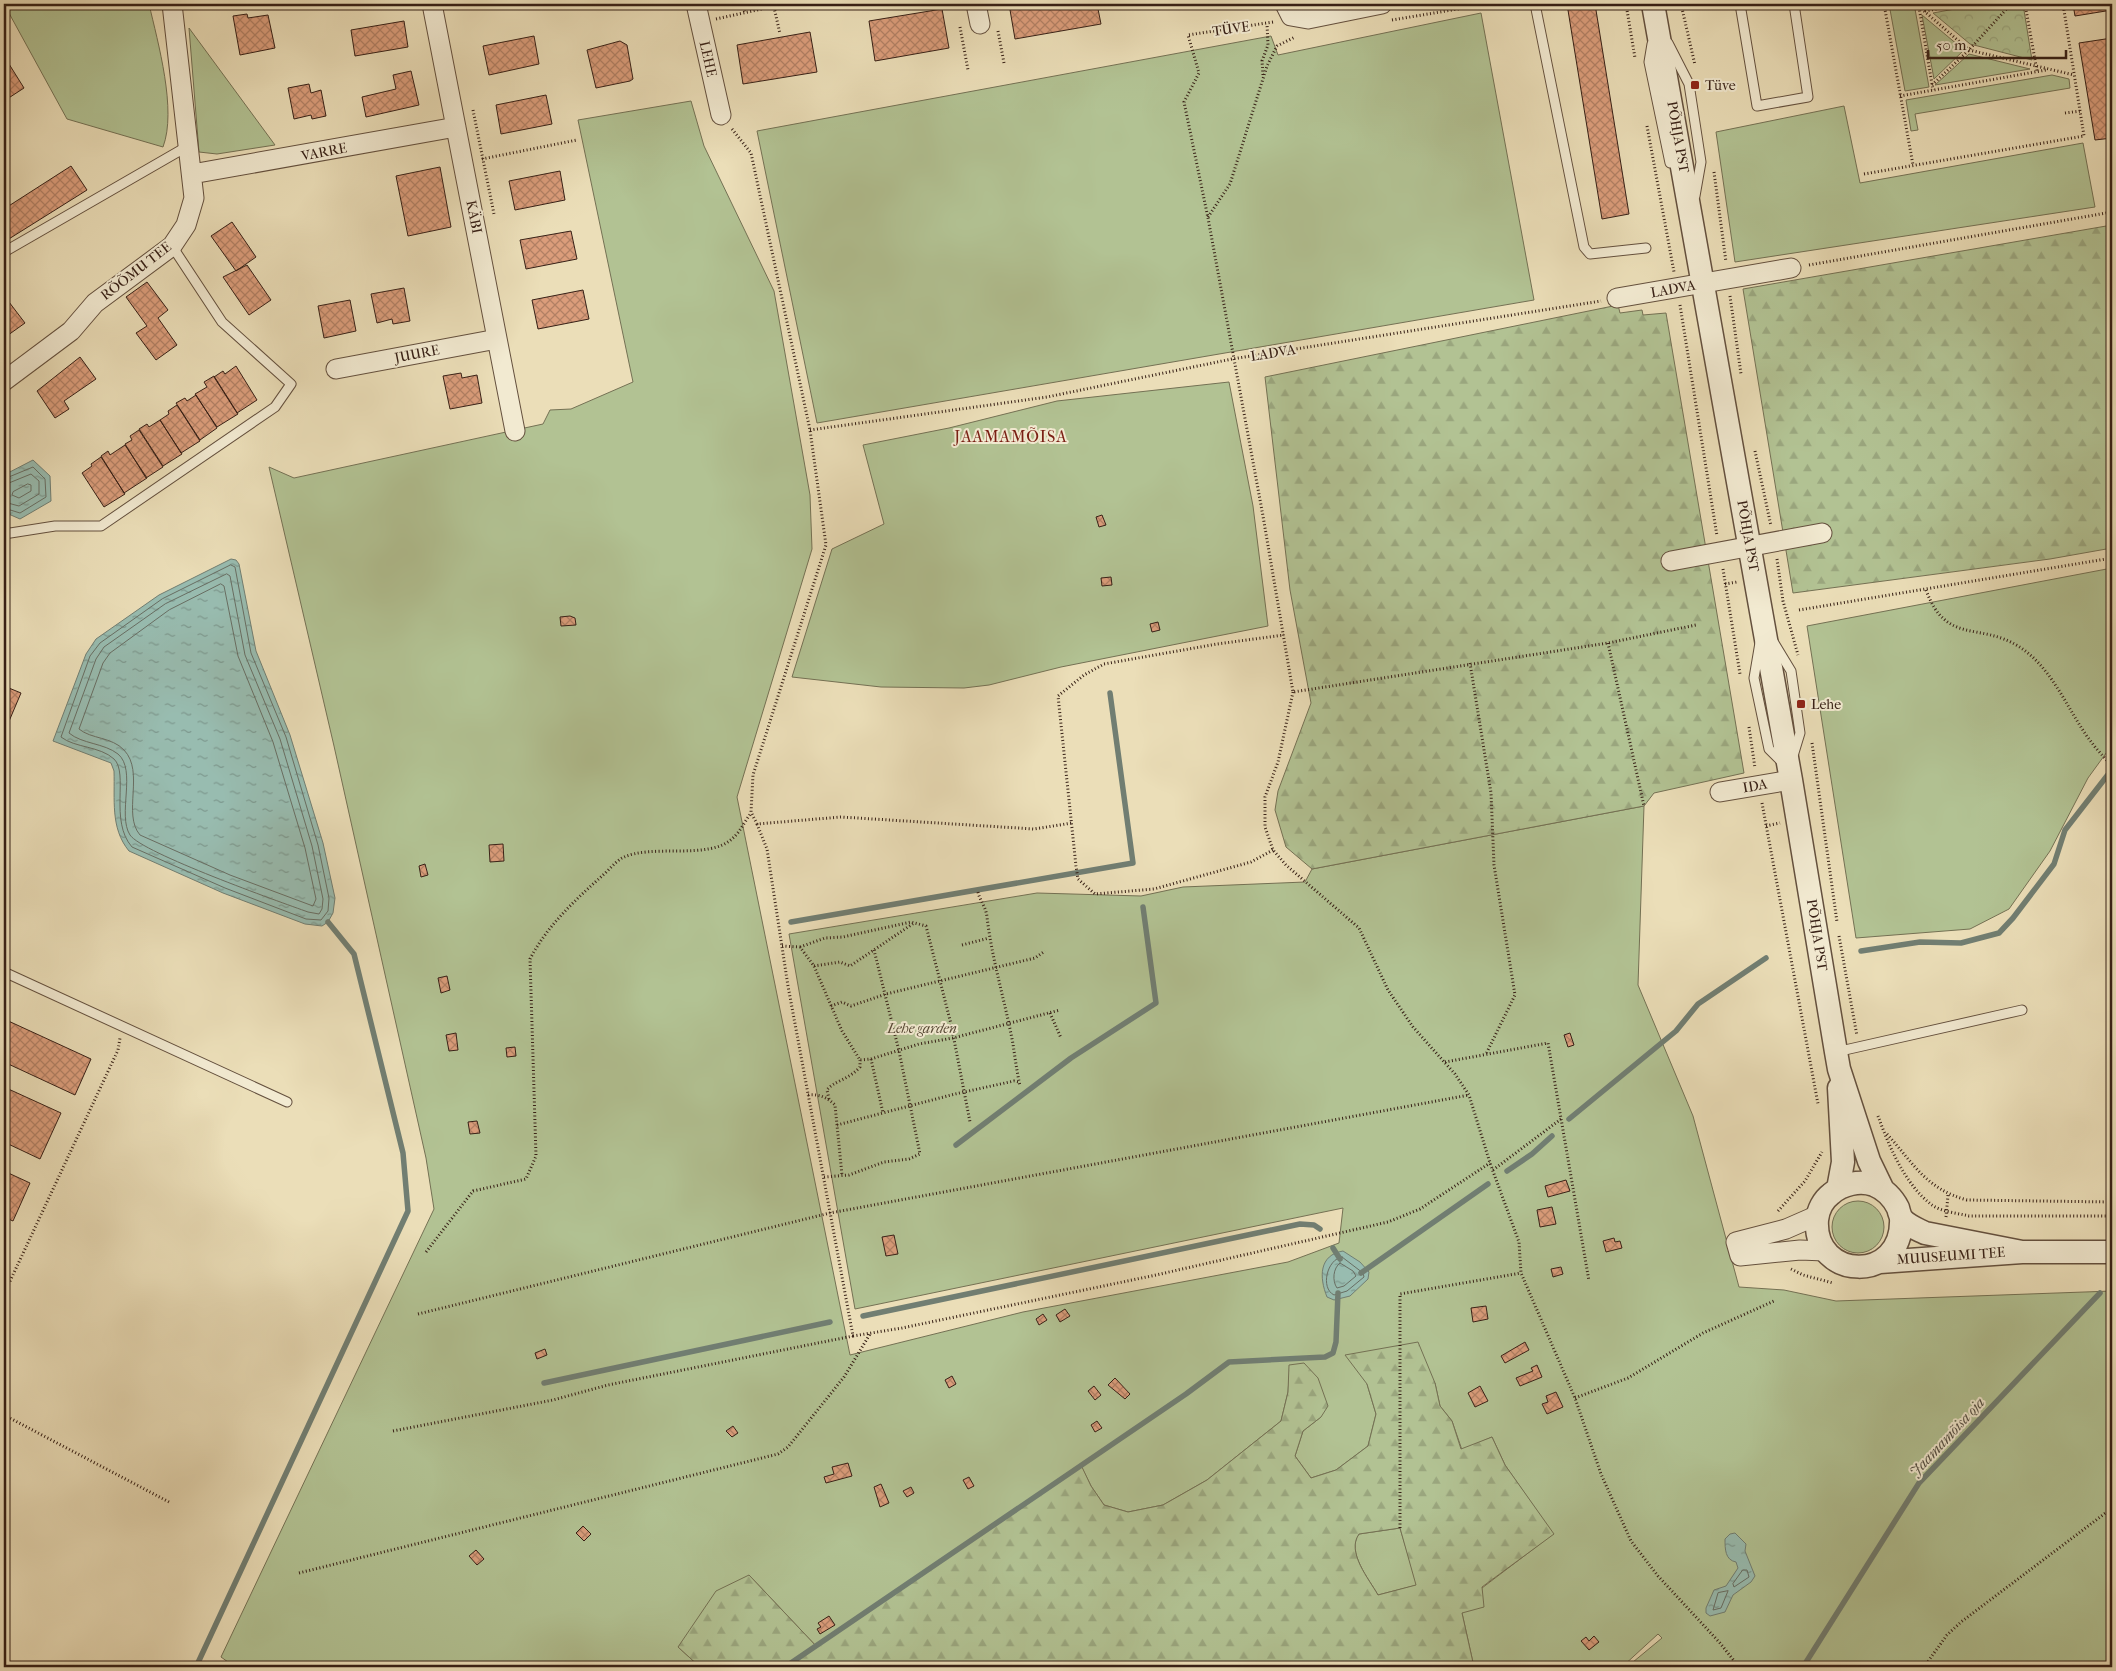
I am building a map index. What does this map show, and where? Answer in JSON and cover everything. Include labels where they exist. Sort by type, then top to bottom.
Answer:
[{"type":"street","name":"RÕÕMU TEE","points":[[4,381],[71,331],[95,303],[172,246],[186,225],[194,198],[172,4]]},
{"type":"street","name":"KÄBI","points":[[432,4],[516,430]]},
{"type":"street","name":"LEHE","points":[[696,4],[720,114]]},
{"type":"street","points":[[976,4],[980,24]]},
{"type":"street","points":[[1283,14],[1308,19],[1382,4]]},
{"type":"street","name":"PÕHJA PST","points":[[1655,12],[1790,775],[1837,1060],[1842,1162],[1838,1189]]},
{"type":"street","name":"VARRE","points":[[192,174],[456,127]]},
{"type":"street","name":"LADVA","points":[[1617,298],[1791,268]]},
{"type":"street","name":"JUURE","points":[[336,369],[498,339]]},
{"type":"street","points":[[1671,561],[1822,533]]},
{"type":"street","name":"IDA","points":[[1720,792],[1790,775]]},
{"type":"street","name":"PÕHJA PST","points":[[1837,1060],[1869,1161],[1883,1190]]},
{"type":"street","points":[[1825,1251],[1819,1240],[1818,1215],[1825,1200],[1838,1189],[1848,1184],[1861,1183],[1883,1190]]},
{"type":"street","name":"MUUSEUMI TEE","points":[[1880,1262],[1895,1248],[1900,1238],[1901,1218],[1894,1202],[1883,1190]]},
{"type":"street","points":[[1818,1215],[1786,1229],[1736,1242],[1740,1256],[1800,1250],[1825,1251]]},
{"type":"street","name":"MUUSEUMI TEE","points":[[1901,1218],[1912,1227],[1925,1232],[2022,1252]]},
{"type":"street","name":"MUUSEUMI TEE","points":[[1825,1251],[1834,1259],[1857,1267],[1869,1266],[1880,1262],[2022,1252],[2112,1252]]},
{"type":"lane","points":[[1535,4],[1584,247],[1590,254],[1598,255],[1646,248]]},
{"type":"lane","points":[[1740,4],[1757,106],[1808,97],[1794,4]]},
{"type":"lane","points":[[1655,12],[1649,62],[1673,176],[1692,216]]},
{"type":"lane","points":[[4,252],[189,146]]},
{"type":"lane","points":[[4,534],[55,526],[101,526],[275,406],[291,384],[222,322],[172,246]]},
{"type":"lane","points":[[4,972],[287,1102]]},
{"type":"lane","points":[[1837,1060],[1858,1046],[2022,1010]]},
{"type":"path","points":[[742,4],[745,14]]},
{"type":"path","points":[[715,20],[784,4]]},
{"type":"path","points":[[914,4],[915,10]]},
{"type":"path","points":[[1681,4],[1697,74]]},
{"type":"path","points":[[1884,4],[1913,166]]},
{"type":"path","points":[[1924,11],[1966,4]]},
{"type":"path","points":[[1932,85],[1969,50],[2011,4]]},
{"type":"path","points":[[2025,4],[2037,71]]},
{"type":"path","points":[[1864,174],[2084,136],[2063,4]]},
{"type":"path","points":[[1917,5],[1933,90]]},
{"type":"path","points":[[1917,5],[1969,50],[2074,75]]},
{"type":"path","points":[[774,7],[780,34]]},
{"type":"path","name":"TÜVE","points":[[1208,218],[1184,102],[1199,73],[1188,35],[1267,24],[1283,14]]},
{"type":"path","points":[[959,23],[968,70]]},
{"type":"path","points":[[1263,78],[1262,61],[1268,45],[1267,24]]},
{"type":"path","points":[[1295,36],[1277,46],[1263,78],[1230,184],[1208,218],[1293,692],[1278,762],[1265,797],[1264,828],[1273,850],[1286,865],[1359,928],[1388,990],[1413,1027],[1444,1062],[1469,1095],[1490,1163],[1519,1242],[1521,1273],[1575,1398],[1601,1474],[1631,1541],[1658,1576],[1720,1643],[1739,1667]]},
{"type":"path","points":[[1900,96],[2049,69]]},
{"type":"path","points":[[2066,113],[2080,111]]},
{"type":"path","points":[[720,114],[751,153],[810,430],[826,545],[753,775],[751,812],[767,849],[808,1094],[853,1336]]},
{"type":"path","points":[[463,163],[577,140]]},
{"type":"path","points":[[1714,169],[1742,380]]},
{"type":"path","points":[[1791,268],[2112,212]]},
{"type":"path","name":"LADVA","points":[[810,430],[1047,398],[1232,359],[1617,298]]},
{"type":"path","points":[[1754,445],[1784,601],[1800,663]]},
{"type":"path","points":[[1798,610],[2112,558]]},
{"type":"path","points":[[1926,590],[1932,609],[1943,620],[2017,645],[2037,660],[2092,744],[2112,766]]},
{"type":"path","points":[[1293,692],[1608,643],[1696,625]]},
{"type":"path","points":[[1273,850],[1251,862],[1154,889],[1095,894],[1078,880],[1076,870],[1058,696],[1084,675],[1104,664],[1217,644],[1284,635]]},
{"type":"path","points":[[1608,643],[1644,806]]},
{"type":"path","points":[[1470,663],[1491,793],[1494,865],[1515,988],[1515,995],[1486,1054]]},
{"type":"path","points":[[1812,739],[1837,924]]},
{"type":"path","points":[[426,1252],[473,1191],[526,1179],[536,1156],[530,959],[542,936],[575,900],[622,858],[651,851],[686,852],[716,847],[733,839],[751,812]]},
{"type":"path","points":[[757,824],[841,817],[1034,829],[1072,823]]},
{"type":"path","points":[[837,1125],[964,1092],[1014,1082],[1019,1084],[989,938],[987,916],[980,902],[978,892]]},
{"type":"path","points":[[782,946],[800,947],[825,938],[844,937],[914,923],[926,926],[930,934],[970,1122]]},
{"type":"path","points":[[814,966],[840,962],[850,966],[914,923]]},
{"type":"path","points":[[1839,934],[1858,1046]]},
{"type":"path","points":[[962,945],[989,938]]},
{"type":"path","points":[[800,947],[814,966],[842,1031],[860,1060],[860,1067],[854,1074],[844,1081],[830,1086],[828,1090],[830,1099],[835,1105],[842,1175]]},
{"type":"path","points":[[824,1178],[842,1175],[884,1162],[909,1160],[920,1154],[899,1051],[874,950]]},
{"type":"path","points":[[832,1006],[842,1002],[852,1006],[886,994],[1035,958],[1045,951]]},
{"type":"path","points":[[860,1060],[871,1060],[919,1044],[953,1038],[1060,1010]]},
{"type":"path","points":[[1050,1013],[1061,1038]]},
{"type":"path","points":[[4,1294],[118,1050],[122,1025]]},
{"type":"path","points":[[1444,1062],[1548,1043],[1589,1281]]},
{"type":"path","points":[[871,1060],[883,1113]]},
{"type":"path","points":[[808,1094],[818,1094],[830,1099]]},
{"type":"path","points":[[418,1314],[830,1213],[1469,1095]]},
{"type":"path","points":[[1874,1108],[1899,1163],[1918,1191],[1932,1205],[1946,1211],[1969,1216],[2112,1216]]},
{"type":"path","points":[[1493,1170],[1561,1119]]},
{"type":"path","points":[[1883,1131],[1923,1176],[1948,1195],[1967,1200],[2112,1202]]},
{"type":"path","points":[[393,1431],[1146,1277],[1388,1222],[1420,1209],[1490,1163]]},
{"type":"path","points":[[1400,1528],[1400,1294],[1521,1273]]},
{"type":"path","points":[[1575,1398],[1628,1378],[1703,1333],[1774,1301]]},
{"type":"path","points":[[299,1573],[778,1454],[788,1447],[844,1377],[870,1334]]},
{"type":"path","points":[[4,1415],[169,1502]]},
{"type":"path","points":[[1924,1667],[1947,1635],[1962,1622],[2112,1508]]},
{"type":"green space","points":[[4,4],[149,4],[165,76],[167,96],[167,132],[163,147],[67,119]]},
{"type":"green space","points":[[1889,4],[1909,4],[1915,9],[1929,87],[1905,91]]},
{"type":"green space","points":[[1982,4],[2023,4],[2032,60],[1970,44],[1933,13]]},
{"type":"green space","points":[[1481,13],[1534,300],[817,423],[757,131],[1271,36],[1278,55]]},
{"type":"green space","points":[[1922,15],[1964,50],[1934,79]]},
{"type":"green space","points":[[189,28],[275,145],[217,154],[199,152]]},
{"type":"green space","points":[[1969,54],[2030,69],[1935,85]]},
{"type":"green space","points":[[2052,75],[2069,79],[2070,88],[1915,114],[1918,130],[1911,131],[1906,100]]},
{"type":"green space","name":"Lehe garden","points":[[691,101],[704,146],[774,291],[810,495],[812,549],[737,797],[850,1355],[1023,1312],[1288,1262],[1339,1243],[1343,1208],[855,1309],[789,934],[1037,893],[1141,896],[1183,887],[1305,882],[1312,869],[1644,806],[1638,985],[1693,1116],[1739,1287],[1784,1290],[1836,1301],[2112,1291],[2112,1667],[1627,1667],[1662,1638],[1658,1634],[1622,1667],[1474,1667],[1462,1613],[1482,1588],[1553,1534],[1505,1465],[1492,1437],[1462,1450],[1452,1421],[1440,1406],[1435,1383],[1367,1384],[1376,1414],[1368,1446],[1336,1470],[1311,1478],[1295,1456],[1303,1431],[1321,1417],[1290,1365],[1288,1392],[1281,1421],[1207,1480],[1163,1505],[1128,1512],[1104,1505],[1091,1486],[1081,1466],[817,1647],[749,1575],[678,1647],[700,1667],[235,1667],[221,1657],[434,1209],[426,1158],[334,746],[269,467],[294,478],[543,424],[550,410],[571,409],[633,382],[578,120]]},
{"type":"green space","points":[[1844,106],[1860,183],[2083,143],[2095,207],[1735,262],[1716,132]]},
{"type":"green space","points":[[2112,225],[2112,548],[2050,559],[1793,593],[1743,289]]},
{"type":"green space","points":[[1618,305],[1620,313],[1642,310],[1643,315],[1666,313],[1744,773],[1654,793],[1644,806],[1312,869],[1286,847],[1275,810],[1278,791],[1311,703],[1290,590],[1265,377]]},
{"type":"green space","points":[[1229,382],[1253,506],[1268,626],[1061,667],[989,685],[964,688],[881,687],[792,677],[832,549],[884,524],[863,445],[949,428],[1057,401]]},
{"type":"green space","points":[[2112,568],[2112,745],[2088,778],[2050,851],[2009,909],[1970,929],[1856,938],[1807,626]]},
{"type":"green space","points":[[1858,1201],[1868,1203],[1876,1209],[1882,1217],[1884,1227],[1882,1237],[1876,1245],[1868,1251],[1858,1253],[1848,1251],[1840,1245],[1834,1237],[1832,1227],[1834,1217],[1840,1209],[1848,1203]]},
{"type":"green space","points":[[1418,1342],[1435,1383],[1440,1406],[1452,1421],[1461,1449],[1492,1437],[1505,1465],[1554,1534],[1482,1587],[1484,1607],[1462,1613],[1474,1667],[700,1667],[678,1647],[716,1591],[749,1575],[817,1647],[1081,1465],[1091,1486],[1104,1505],[1128,1512],[1163,1505],[1207,1480],[1281,1421],[1288,1392],[1289,1365],[1304,1363],[1318,1378],[1328,1406],[1321,1417],[1303,1431],[1295,1456],[1311,1478],[1336,1470],[1368,1446],[1376,1414],[1367,1384],[1345,1355]],"holes":[[[1400,1528],[1416,1585],[1378,1595],[1357,1557],[1355,1549],[1359,1534]]]},
{"type":"green space","points":[[1400,1528],[1417,1585],[1378,1595],[1360,1565],[1355,1549],[1356,1541],[1359,1534]]},
{"type":"water","points":[[33,460],[50,476],[51,501],[20,519],[4,512],[4,475]]},
{"type":"water","points":[[231,559],[236,560],[239,564],[256,651],[290,735],[323,843],[335,898],[333,913],[328,922],[322,926],[305,924],[223,893],[129,851],[123,842],[116,823],[114,771],[111,763],[53,741],[86,654],[96,639],[159,595]]},
{"type":"water","points":[[1343,1251],[1360,1262],[1369,1272],[1368,1279],[1350,1296],[1334,1300],[1327,1297],[1324,1289],[1323,1268],[1329,1257]]},
{"type":"water","points":[[1735,1533],[1746,1544],[1745,1551],[1755,1576],[1751,1582],[1733,1595],[1725,1612],[1710,1616],[1706,1613],[1706,1608],[1714,1590],[1726,1586],[1738,1568],[1736,1562],[1732,1561],[1726,1554],[1725,1547],[1725,1539],[1730,1534]]},
{"type":"building","points":[[1009,4],[1097,4],[1101,24],[1015,39]]},
{"type":"building","points":[[1186,4],[1214,4],[1187,9]]},
{"type":"building","points":[[1567,4],[1595,4],[1629,214],[1602,219]]},
{"type":"building","points":[[2073,4],[2112,4],[2112,10],[2075,16]]},
{"type":"building","points":[[942,9],[949,48],[875,61],[869,21]]},
{"type":"building","points":[[247,14],[248,18],[268,15],[275,48],[240,55],[233,16]]},
{"type":"building","points":[[404,21],[408,47],[355,56],[351,30]]},
{"type":"building","points":[[810,32],[817,72],[743,84],[737,45]]},
{"type":"building","points":[[534,36],[539,64],[489,75],[483,46]]},
{"type":"building","points":[[2112,38],[2112,138],[2095,140],[2079,43]]},
{"type":"building","points":[[620,41],[627,45],[633,79],[596,88],[587,50]]},
{"type":"building","points":[[4,56],[24,88],[4,101]]},
{"type":"building","points":[[411,71],[419,105],[366,117],[362,97],[396,89],[393,75]]},
{"type":"building","points":[[309,84],[311,93],[321,90],[326,116],[312,119],[311,115],[294,119],[288,88]]},
{"type":"building","points":[[546,95],[552,124],[501,134],[496,105]]},
{"type":"building","points":[[71,166],[87,190],[4,242],[4,209]]},
{"type":"building","points":[[440,167],[451,227],[408,236],[396,176]]},
{"type":"building","points":[[560,171],[565,200],[515,210],[509,181]]},
{"type":"building","points":[[232,222],[256,257],[236,271],[211,236]]},
{"type":"building","points":[[571,231],[577,259],[526,269],[520,240]]},
{"type":"building","points":[[247,265],[271,300],[249,315],[223,277]]},
{"type":"building","points":[[147,282],[168,310],[158,318],[177,345],[156,360],[136,333],[147,326],[126,297]]},
{"type":"building","points":[[404,288],[410,321],[393,324],[392,319],[377,323],[371,294]]},
{"type":"building","points":[[583,290],[589,319],[538,329],[532,300]]},
{"type":"building","points":[[350,300],[356,331],[324,338],[318,306]]},
{"type":"building","points":[[9,302],[25,323],[4,338],[4,306]]},
{"type":"building","points":[[80,357],[96,379],[64,401],[69,409],[55,418],[37,391]]},
{"type":"building","points":[[236,366],[257,400],[237,413],[214,377],[223,371],[225,374]]},
{"type":"building","points":[[461,373],[462,378],[477,375],[482,403],[450,409],[443,376]]},
{"type":"building","points":[[214,376],[238,414],[217,427],[195,394],[207,387],[204,382]]},
{"type":"building","points":[[196,395],[217,428],[200,440],[176,403],[185,398],[187,401]]},
{"type":"building","points":[[177,405],[200,441],[181,453],[160,420]]},
{"type":"building","points":[[160,420],[182,454],[163,466],[139,429],[147,424],[149,427]]},
{"type":"building","points":[[139,430],[163,467],[146,478],[125,444],[132,440],[130,436]]},
{"type":"building","points":[[125,445],[147,478],[124,493],[101,456],[108,451],[110,455]]},
{"type":"building","points":[[101,457],[125,494],[104,507],[82,473]]},
{"type":"building","points":[[1102,515],[1106,525],[1099,527],[1096,517]]},
{"type":"building","points":[[1111,577],[1112,585],[1102,586],[1101,578]]},
{"type":"building","points":[[570,616],[575,618],[576,625],[561,626],[560,617]]},
{"type":"building","points":[[1158,622],[1160,630],[1152,632],[1150,624]]},
{"type":"building","points":[[4,686],[21,693],[4,733]]},
{"type":"building","points":[[503,844],[504,861],[490,862],[489,845]]},
{"type":"building","points":[[425,864],[428,875],[421,877],[419,866]]},
{"type":"building","points":[[447,976],[450,990],[441,993],[438,978]]},
{"type":"building","points":[[4,1019],[91,1059],[75,1095],[4,1062]]},
{"type":"building","points":[[456,1033],[458,1050],[449,1051],[446,1035]]},
{"type":"building","points":[[1570,1033],[1574,1045],[1568,1047],[1564,1035]]},
{"type":"building","points":[[515,1047],[516,1056],[507,1057],[506,1048]]},
{"type":"building","points":[[4,1087],[61,1113],[40,1159],[4,1142]]},
{"type":"building","points":[[477,1121],[480,1133],[470,1134],[468,1122]]},
{"type":"building","points":[[4,1171],[30,1183],[13,1221],[4,1217]]},
{"type":"building","points":[[1566,1180],[1570,1191],[1548,1197],[1545,1186]]},
{"type":"building","points":[[1552,1207],[1556,1224],[1540,1227],[1537,1210]]},
{"type":"building","points":[[894,1235],[898,1254],[886,1256],[882,1237]]},
{"type":"building","points":[[1614,1238],[1615,1242],[1620,1241],[1622,1248],[1606,1252],[1603,1241]]},
{"type":"building","points":[[1561,1267],[1563,1274],[1553,1277],[1551,1269]]},
{"type":"building","points":[[1486,1306],[1488,1319],[1473,1322],[1471,1308]]},
{"type":"building","points":[[1065,1309],[1070,1316],[1060,1322],[1056,1315]]},
{"type":"building","points":[[1043,1314],[1047,1320],[1039,1325],[1036,1319]]},
{"type":"building","points":[[1525,1342],[1529,1350],[1505,1363],[1501,1356]]},
{"type":"building","points":[[545,1349],[547,1355],[537,1359],[535,1353]]},
{"type":"building","points":[[1537,1365],[1542,1377],[1520,1386],[1516,1378],[1533,1371],[1531,1368]]},
{"type":"building","points":[[952,1376],[956,1384],[949,1388],[945,1380]]},
{"type":"building","points":[[1115,1378],[1130,1394],[1125,1399],[1108,1385]]},
{"type":"building","points":[[1094,1386],[1101,1395],[1095,1400],[1088,1391]]},
{"type":"building","points":[[1480,1386],[1488,1401],[1475,1407],[1468,1393]]},
{"type":"building","points":[[1556,1392],[1563,1407],[1547,1414],[1542,1404],[1548,1402],[1546,1396]]},
{"type":"building","points":[[1097,1421],[1102,1428],[1095,1432],[1091,1425]]},
{"type":"building","points":[[733,1426],[738,1433],[732,1437],[726,1431]]},
{"type":"building","points":[[848,1463],[852,1476],[826,1483],[824,1477],[834,1474],[832,1467]]},
{"type":"building","points":[[969,1477],[974,1486],[968,1489],[963,1480]]},
{"type":"building","points":[[881,1484],[889,1503],[880,1507],[874,1487]]},
{"type":"building","points":[[911,1487],[914,1493],[907,1497],[903,1491]]},
{"type":"building","points":[[583,1526],[591,1534],[584,1541],[576,1533]]},
{"type":"building","points":[[476,1550],[484,1559],[477,1565],[469,1556]]},
{"type":"building","points":[[829,1616],[835,1625],[820,1634],[817,1629],[821,1627],[818,1623]]},
{"type":"building","points":[[1594,1636],[1599,1642],[1589,1650],[1581,1641],[1586,1637],[1589,1641]]},
{"type":"waterway","points":[[791,922],[1133,863],[1110,693]]},
{"type":"waterway","points":[[1861,951],[1920,942],[1961,943],[1999,933],[2013,918],[2054,864],[2065,830],[2110,772]]},
{"type":"waterway","points":[[956,1145],[1071,1058],[1156,1003],[1143,907]]},
{"type":"waterway","points":[[196,1667],[408,1211],[403,1153],[354,954],[328,922]]},
{"type":"waterway","points":[[1569,1119],[1676,1031],[1698,1004],[1766,958]]},
{"type":"waterway","points":[[1507,1171],[1532,1154],[1552,1136]]},
{"type":"waterway","points":[[1361,1273],[1488,1184]]},
{"type":"waterway","points":[[863,1316],[1300,1224],[1314,1225],[1320,1229]]},
{"type":"waterway","points":[[1333,1248],[1340,1259]]},
{"type":"waterway","points":[[785,1667],[1186,1394],[1229,1362],[1325,1357],[1333,1353],[1336,1342],[1338,1293]]},
{"type":"waterway","name":"Jaamamõisa oja","points":[[1803,1667],[1919,1483],[2100,1293]]},
{"type":"waterway","points":[[544,1383],[830,1322]]},
{"type":"place","name":"Tüve","points":[[1695,85]]},
{"type":"place","name":"Lehe","points":[[1801,704]]},
{"type":"district","name":"JAAMAMÕISA","points":[[1011,436]]}]
